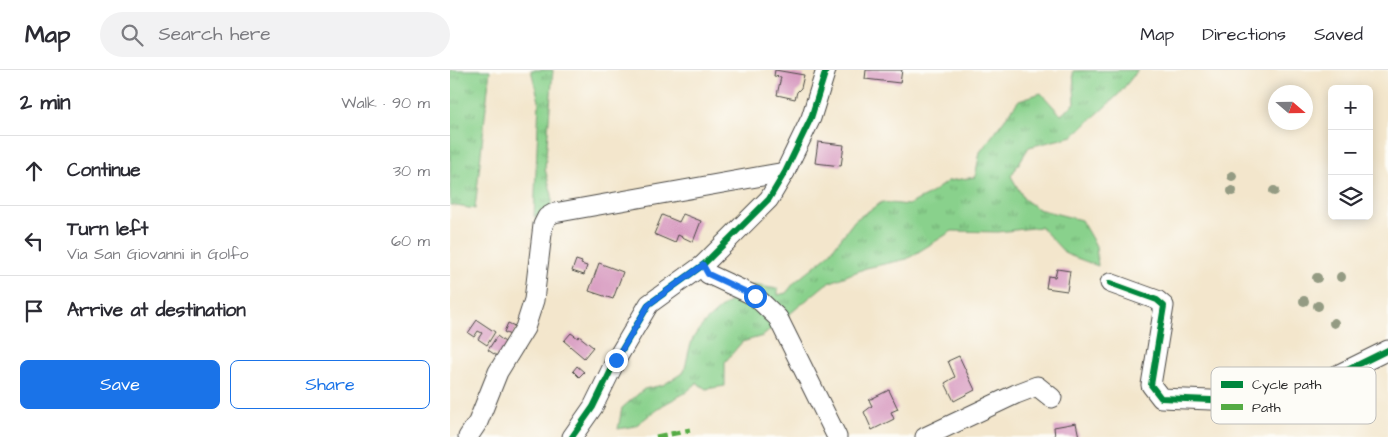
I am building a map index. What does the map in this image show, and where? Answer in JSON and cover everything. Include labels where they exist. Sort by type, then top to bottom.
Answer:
[{"type":"street","points":[[572,437],[593,407],[616,360],[649,304],[703,265],[769,199],[785,172],[811,118],[826,70]]},
{"type":"street","points":[[468,437],[478,422],[498,372],[525,328],[534,300],[543,225],[547,217],[554,213],[785,172]]},
{"type":"street","points":[[703,265],[708,274],[755,296],[778,318],[837,437]]},
{"type":"street","points":[[1110,283],[1157,300],[1164,306],[1150,385],[1161,398],[1211,401]]},
{"type":"street","points":[[1353,367],[1388,350]]},
{"type":"street","points":[[925,437],[1037,386],[1052,398]]},
{"type":"green space","points":[[450,70],[490,70],[475,209],[450,205]]},
{"type":"green space","points":[[531,70],[553,70],[545,169],[552,195],[552,206],[545,213],[534,217],[539,101]]},
{"type":"green space","points":[[1138,70],[1118,95],[1073,136],[1029,147],[1011,176],[1024,199],[1038,209],[1081,220],[1096,246],[1098,266],[1066,254],[1041,227],[998,232],[952,231],[907,259],[866,268],[826,284],[763,336],[742,342],[725,362],[725,386],[706,389],[697,383],[635,426],[618,429],[622,408],[644,389],[663,385],[684,372],[692,341],[696,334],[710,318],[737,296],[753,285],[778,289],[778,295],[786,293],[795,282],[828,255],[855,220],[882,202],[908,205],[928,195],[948,181],[975,177],[980,152],[1019,100],[1041,93],[1061,115],[1075,103],[1073,71]]},
{"type":"building","points":[[775,70],[804,75],[801,88],[797,92],[795,99],[777,95],[781,77],[774,76]]},
{"type":"building","points":[[866,70],[902,70],[900,83],[865,79]]},
{"type":"building","points":[[818,142],[844,145],[841,166],[815,163]]},
{"type":"building","points":[[683,214],[701,221],[693,242],[678,235],[675,243],[654,234],[662,215],[679,222]]},
{"type":"building","points":[[576,260],[587,266],[584,275],[572,271]]},
{"type":"building","points":[[599,263],[623,272],[613,299],[589,291]]},
{"type":"building","points":[[1057,269],[1070,271],[1067,291],[1046,288],[1048,276],[1055,277]]},
{"type":"building","points":[[477,320],[495,332],[487,345],[478,339],[482,333],[478,331],[474,337],[468,333]]},
{"type":"building","points":[[508,323],[517,327],[512,336],[504,332]]},
{"type":"building","points":[[571,333],[578,338],[579,336],[593,347],[584,358],[564,341]]},
{"type":"building","points":[[497,336],[509,345],[500,358],[488,350]]},
{"type":"building","points":[[959,356],[975,390],[954,401],[945,383],[955,377],[948,361]]},
{"type":"building","points":[[577,366],[584,372],[579,377],[573,371]]},
{"type":"building","points":[[889,390],[898,409],[891,412],[894,419],[872,430],[864,412],[872,406],[869,400]]},
{"type":"building","points":[[1076,423],[1079,437],[1055,437],[1054,427]]},
{"type":"marked path","points":[[656,437],[690,430]]},
{"type":"cycle path","points":[[572,437],[593,407],[616,360],[649,304],[703,265],[769,199],[785,172],[811,118],[826,70]]},
{"type":"cycle path","points":[[1110,283],[1157,300],[1164,306],[1151,385],[1161,398],[1211,400]]},
{"type":"cycle path","points":[[1353,367],[1388,350]]},
{"type":"route","points":[[616,360],[649,304],[703,265],[708,274],[755,296]]}]
